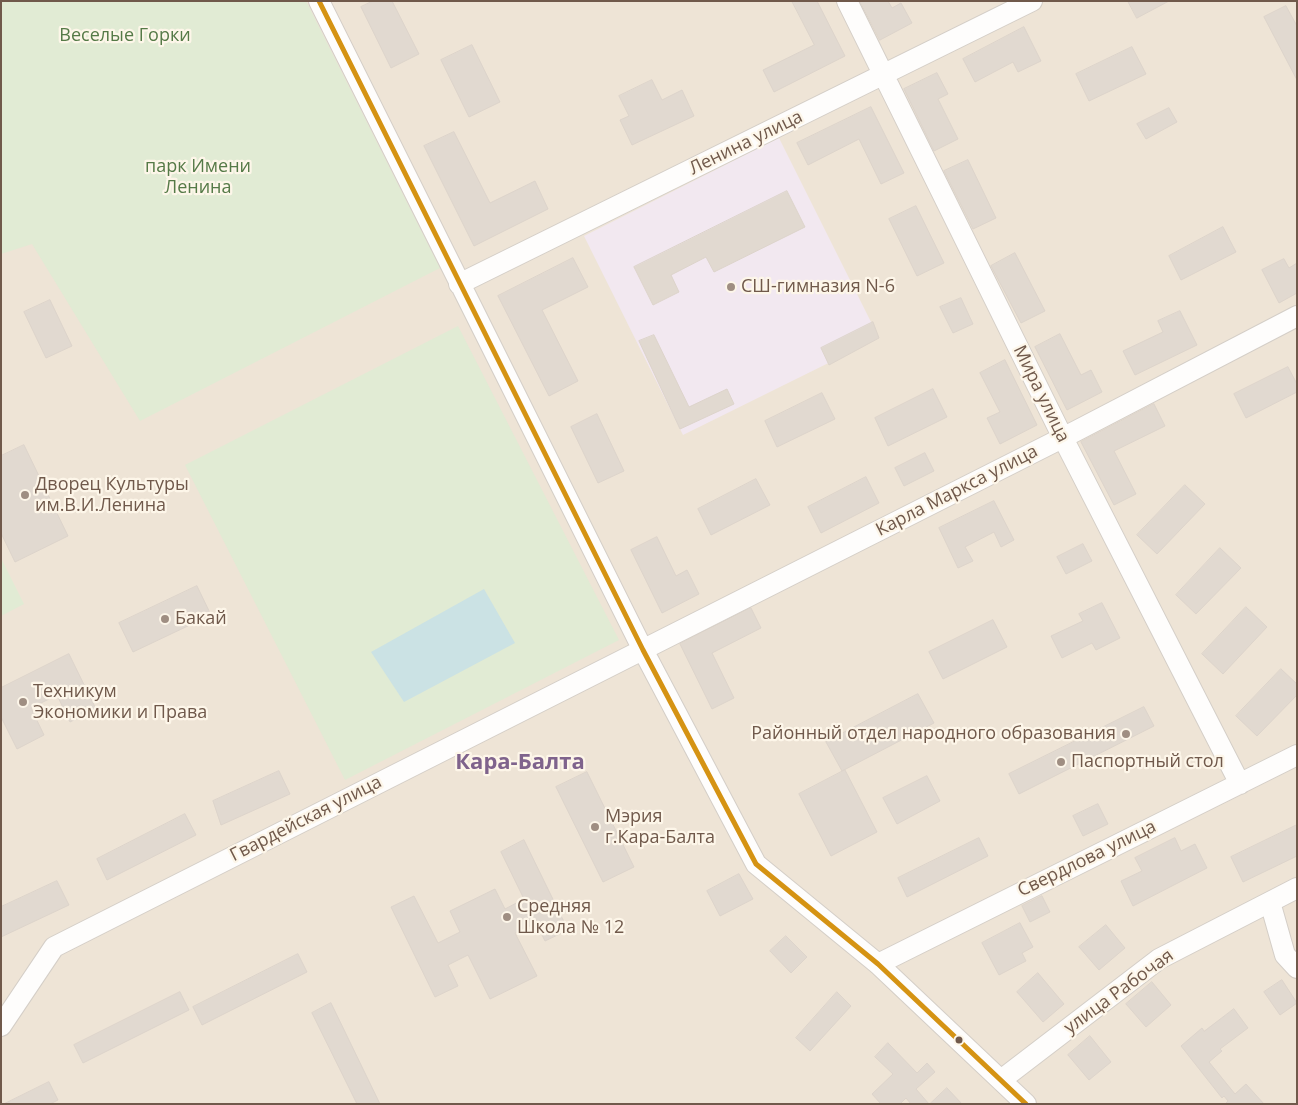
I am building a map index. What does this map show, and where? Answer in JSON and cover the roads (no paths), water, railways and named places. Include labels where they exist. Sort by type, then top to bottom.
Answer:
[{"type":"street","points":[[319,1],[459,284],[644,650],[756,864],[878,964],[1026,1104]]},
{"type":"street","name":"Мира улица","points":[[847,1],[885,74],[1063,438],[1240,784]]},
{"type":"street","name":"Ленина улица","points":[[459,284],[1032,1]]},
{"type":"street","name":"Карла Маркса улица","points":[[644,650],[1063,438],[1297,316]]},
{"type":"street","name":"Гвардейская улица","points":[[1,1026],[54,947],[644,650]]},
{"type":"street","name":"Свердлова улица","points":[[878,964],[1297,755]]},
{"type":"street","name":"улица Рабочая","points":[[1001,1080],[1159,959],[1297,888]]},
{"type":"street","points":[[1270,902],[1285,955],[1297,968]]},
{"type":"water","points":[[484,589],[515,643],[404,702],[371,652]]},
{"type":"place","name":"СШ-гимназия N-6","points":[[731,287]]},
{"type":"place","name":"Дворец Культуры им.В.И.Ленина","points":[[25,495]]},
{"type":"place","name":"Бакай","points":[[165,619]]},
{"type":"place","name":"Техникум Экономики и Права","points":[[23,702]]},
{"type":"place","name":"Районный отдел народного образования","points":[[1126,734]]},
{"type":"place","name":"Паспортный стол","points":[[1061,762]]},
{"type":"place","name":"Мэрия г.Кара-Балта","points":[[595,827]]},
{"type":"place","name":"Средняя Школа № 12","points":[[507,917]]},
{"type":"district","name":"Кара-Балта","points":[[520,763]]},
{"type":"park label","name":"Веселые Горки","points":[[125,36]]},
{"type":"park label","name":"парк Имени Ленина","points":[[198,177]]}]
